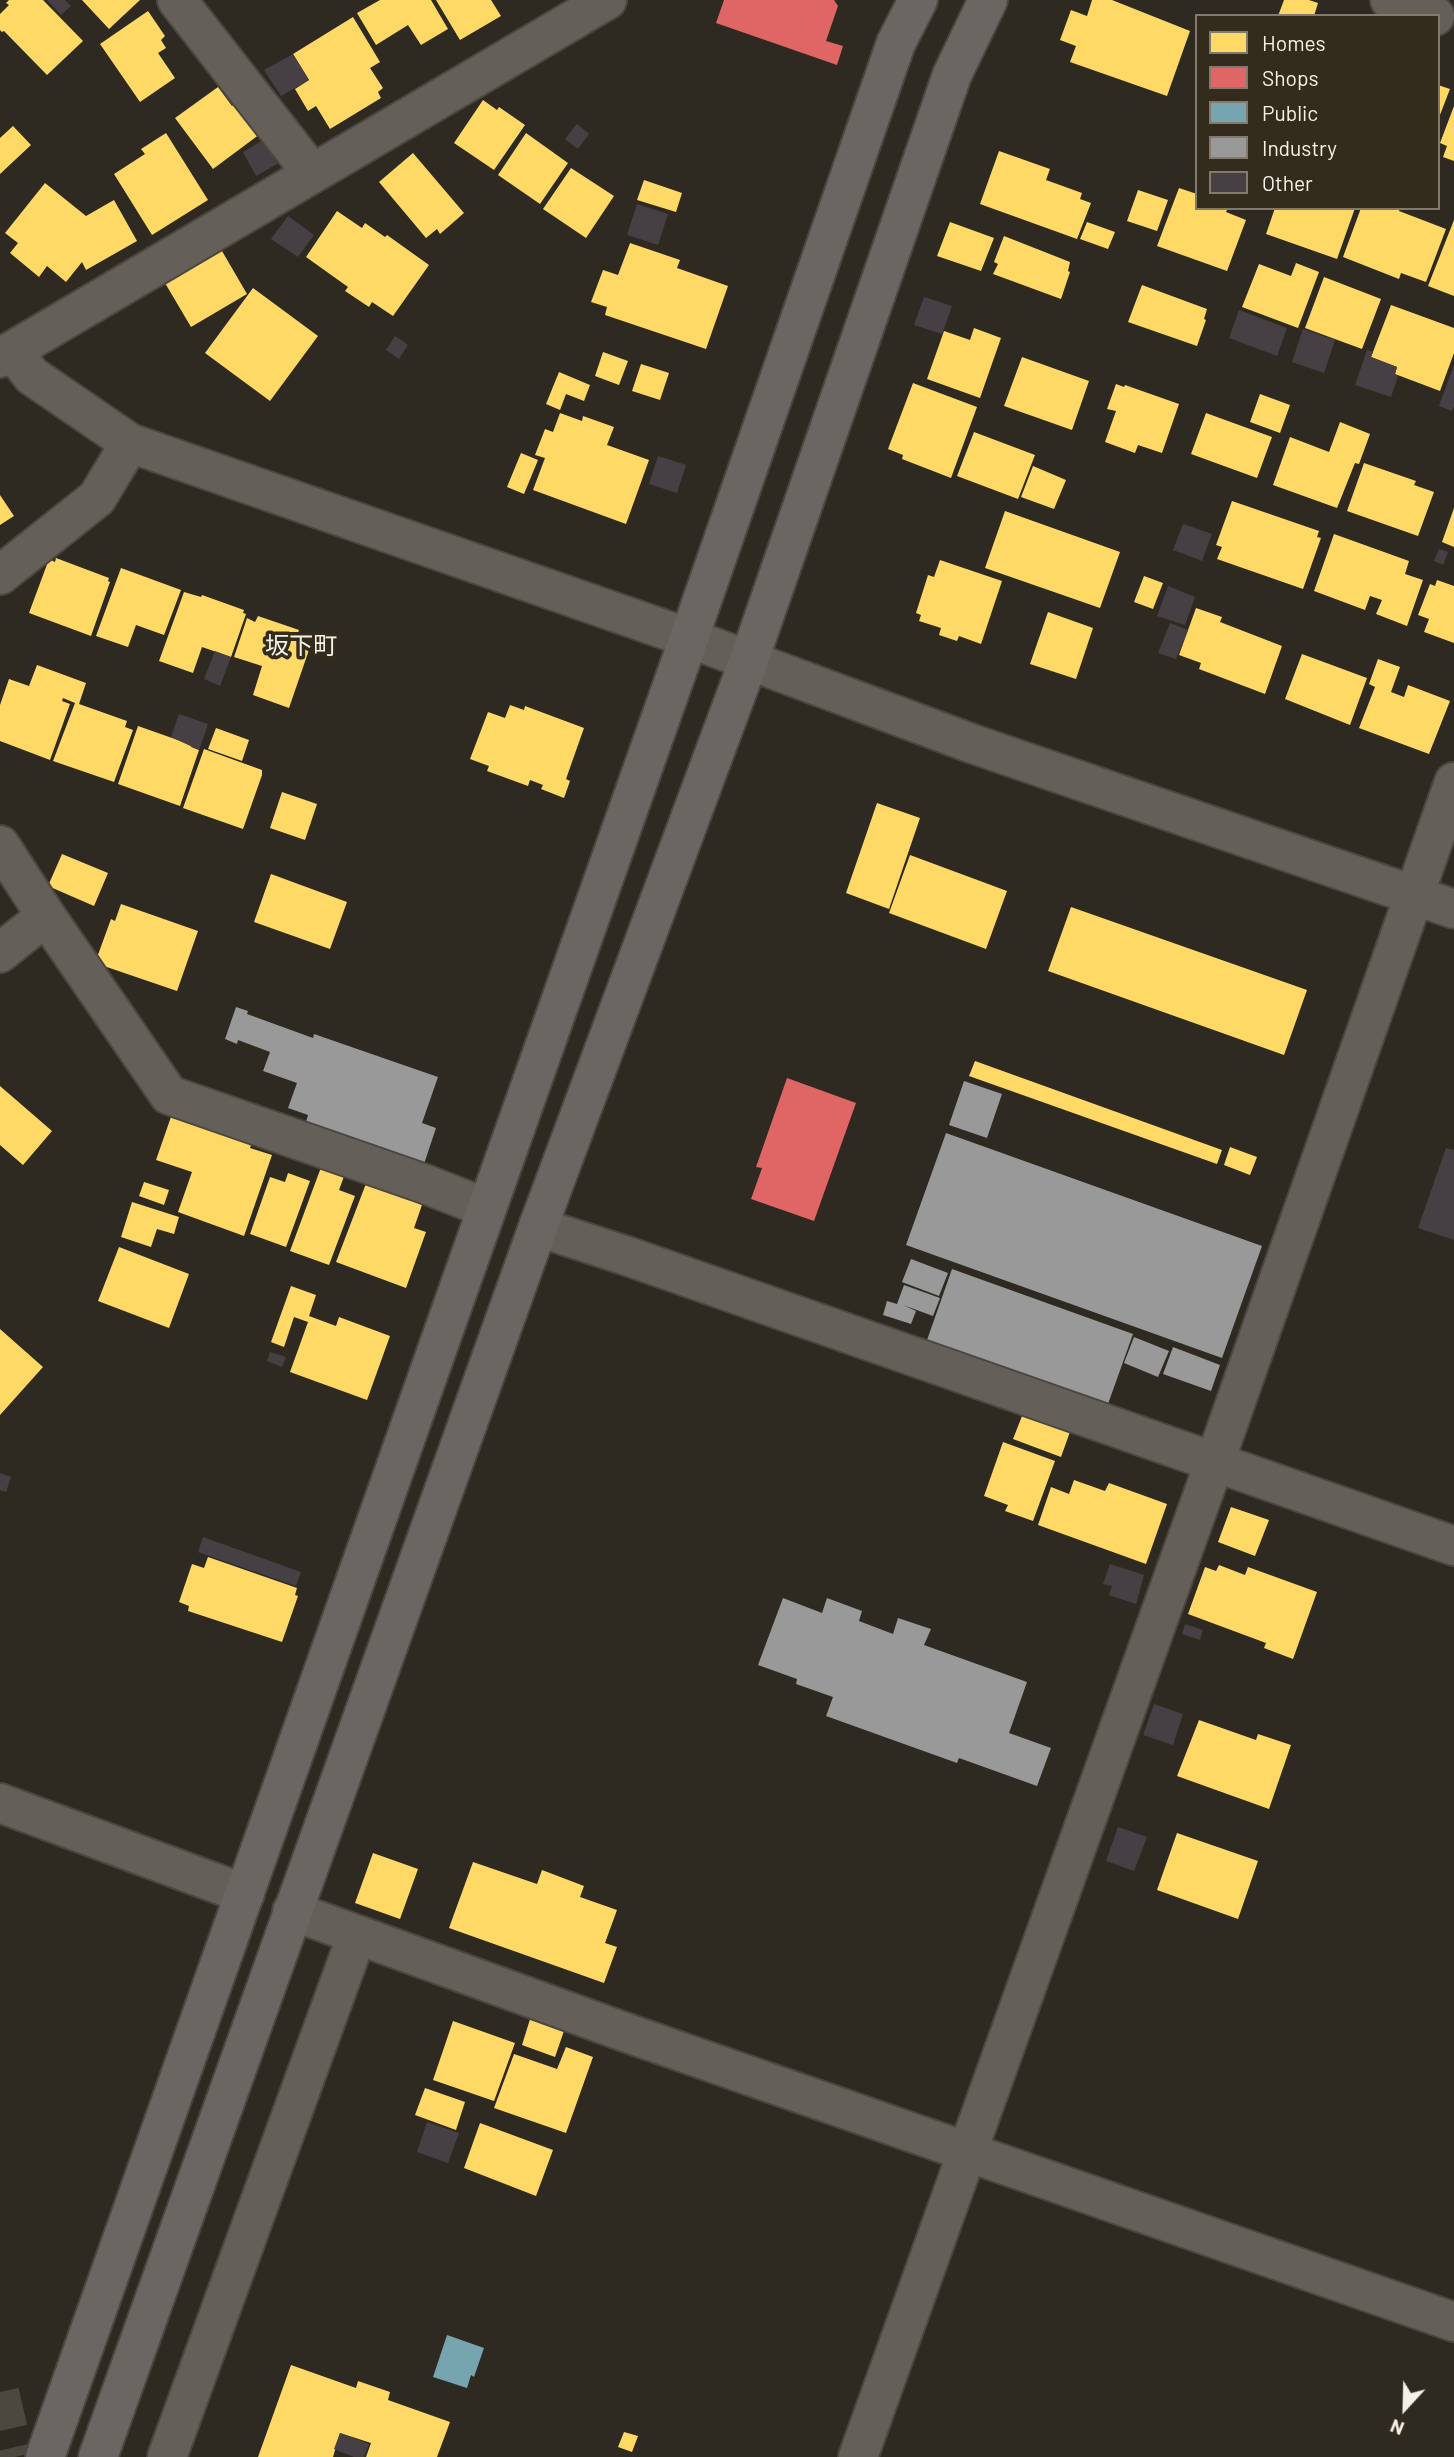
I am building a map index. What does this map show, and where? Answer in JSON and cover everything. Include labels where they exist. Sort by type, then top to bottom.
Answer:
[{"type":"main road","points":[[44,2457],[689,638],[896,43],[918,0]]},
{"type":"main road","points":[[98,2457],[538,1227],[749,660],[952,75],[988,0]]},
{"type":"street","points":[[177,0],[312,173]]},
{"type":"street","points":[[607,0],[6,355],[130,443],[689,638],[973,744],[1454,909]]},
{"type":"street","points":[[1390,0],[1431,14]]},
{"type":"street","points":[[0,575],[97,498],[130,443]]},
{"type":"street","points":[[858,2457],[1215,1461],[1454,782]]},
{"type":"street","points":[[0,845],[169,1095],[425,1184],[486,1208]]},
{"type":"street","points":[[0,953],[46,916]]},
{"type":"street","points":[[538,1227],[1454,1546]]},
{"type":"street","points":[[0,1803],[245,1894]]},
{"type":"street","points":[[292,1911],[630,2034],[1454,2322]]},
{"type":"street","points":[[167,2457],[357,1934]]},
{"type":"building: Homes","points":[[9,0],[43,0],[83,41],[47,75],[0,30],[0,14],[9,5],[6,3]]},
{"type":"building: Homes","points":[[82,0],[140,0],[109,29]]},
{"type":"building: Homes","points":[[380,0],[431,0],[448,29],[421,45],[408,25],[376,45],[357,13]]},
{"type":"building: Homes","points":[[436,0],[491,0],[501,16],[460,40]]},
{"type":"building: Homes","points":[[1092,0],[1112,0],[1190,31],[1167,96],[1070,62],[1076,46],[1060,40],[1071,10],[1087,16]]},
{"type":"building: Homes","points":[[1284,0],[1309,0],[1318,3],[1315,14],[1279,14]]},
{"type":"building: Homes","points":[[148,11],[165,36],[161,40],[166,48],[158,53],[175,78],[140,102],[100,44]]},
{"type":"building: Homes","points":[[353,17],[380,62],[370,68],[383,88],[378,92],[381,98],[330,129],[316,106],[308,111],[295,89],[309,80],[293,54]]},
{"type":"building: Homes","points":[[1440,86],[1450,89],[1440,115]]},
{"type":"building: Homes","points":[[218,87],[232,106],[236,103],[260,134],[213,169],[175,118]]},
{"type":"building: Homes","points":[[483,100],[497,110],[499,107],[525,125],[494,170],[454,143]]},
{"type":"building: Homes","points":[[1454,106],[1454,161],[1443,157],[1447,146],[1440,143]]},
{"type":"building: Homes","points":[[13,126],[31,145],[0,174],[0,138]]},
{"type":"building: Homes","points":[[166,133],[208,200],[152,235],[114,174],[145,154],[141,149]]},
{"type":"building: Homes","points":[[526,133],[568,163],[540,204],[498,175]]},
{"type":"building: Homes","points":[[999,151],[1050,169],[1046,180],[1082,193],[1080,199],[1091,203],[1077,239],[980,204]]},
{"type":"building: Homes","points":[[413,153],[464,213],[440,234],[437,229],[426,238],[379,182]]},
{"type":"building: Homes","points":[[571,168],[614,196],[586,238],[543,209]]},
{"type":"building: Homes","points":[[644,180],[682,193],[676,212],[637,200]]},
{"type":"building: Homes","points":[[45,183],[86,216],[114,200],[137,241],[86,270],[82,262],[66,282],[47,266],[39,277],[10,253],[18,243],[5,233]]},
{"type":"building: Homes","points":[[1179,188],[1195,193],[1195,210],[1227,210],[1226,212],[1246,220],[1227,271],[1157,246]]},
{"type":"building: Homes","points":[[1138,190],[1168,200],[1157,231],[1127,221]]},
{"type":"building: Homes","points":[[1274,210],[1354,210],[1337,259],[1266,234]]},
{"type":"building: Homes","points":[[1360,210],[1399,210],[1446,229],[1426,282],[1401,273],[1399,279],[1343,257]]},
{"type":"building: Homes","points":[[337,211],[362,228],[365,223],[385,237],[387,235],[429,265],[393,316],[372,302],[369,307],[345,291],[348,287],[306,257]]},
{"type":"building: Homes","points":[[1454,220],[1454,296],[1428,286]]},
{"type":"building: Homes","points":[[950,222],[994,238],[981,271],[937,256]]},
{"type":"building: Homes","points":[[1087,222],[1115,232],[1108,249],[1080,239]]},
{"type":"building: Homes","points":[[1004,236],[1070,262],[1070,272],[1061,299],[993,274],[998,264],[994,262]]},
{"type":"building: Homes","points":[[630,243],[680,260],[677,268],[728,286],[706,349],[605,315],[607,307],[591,302],[603,270],[618,275]]},
{"type":"building: Homes","points":[[222,251],[247,294],[191,327],[165,283]]},
{"type":"building: Homes","points":[[1296,263],[1319,272],[1298,328],[1242,307],[1259,264],[1291,276]]},
{"type":"building: Homes","points":[[1324,277],[1381,299],[1362,349],[1305,328]]},
{"type":"building: Homes","points":[[1142,285],[1207,309],[1197,346],[1128,322]]},
{"type":"building: Homes","points":[[253,288],[318,336],[270,401],[205,353]]},
{"type":"building: Homes","points":[[1391,305],[1454,328],[1454,353],[1440,391],[1395,374],[1397,367],[1371,357]]},
{"type":"building: Homes","points":[[974,328],[1001,338],[980,398],[927,379],[944,331],[970,340]]},
{"type":"building: Homes","points":[[603,352],[628,361],[619,385],[595,376]]},
{"type":"building: Homes","points":[[1022,357],[1089,381],[1072,430],[1004,406]]},
{"type":"building: Homes","points":[[641,364],[669,373],[660,400],[632,391]]},
{"type":"building: Homes","points":[[559,372],[590,385],[584,401],[566,394],[560,410],[546,404]]},
{"type":"building: Homes","points":[[913,383],[977,407],[951,478],[902,459],[903,455],[888,449]]},
{"type":"building: Homes","points":[[1116,384],[1179,404],[1162,453],[1138,445],[1135,453],[1105,442],[1116,411],[1107,409]]},
{"type":"building: Homes","points":[[1260,394],[1290,405],[1280,433],[1250,422]]},
{"type":"building: Homes","points":[[560,413],[582,421],[583,416],[614,427],[607,445],[649,460],[626,524],[533,490],[545,458],[535,455],[545,429],[553,432]]},
{"type":"building: Homes","points":[[1206,413],[1272,437],[1257,478],[1191,454]]},
{"type":"building: Homes","points":[[1340,422],[1370,434],[1359,464],[1355,463],[1337,508],[1273,485],[1290,437],[1329,452]]},
{"type":"building: Homes","points":[[974,432],[1035,455],[1018,499],[957,476]]},
{"type":"building: Homes","points":[[521,453],[538,460],[524,494],[507,487]]},
{"type":"building: Homes","points":[[1364,463],[1416,481],[1414,485],[1434,492],[1418,536],[1347,511]]},
{"type":"building: Homes","points":[[1033,466],[1066,480],[1054,509],[1021,497]]},
{"type":"building: Homes","points":[[0,495],[14,516],[0,525]]},
{"type":"building: Homes","points":[[1232,501],[1319,531],[1317,537],[1321,538],[1303,589],[1217,559],[1222,547],[1216,545]]},
{"type":"building: Homes","points":[[1454,508],[1454,547],[1442,542]]},
{"type":"building: Homes","points":[[1005,511],[1120,552],[1100,608],[985,568]]},
{"type":"building: Homes","points":[[1334,534],[1409,561],[1405,574],[1423,580],[1407,626],[1376,614],[1382,600],[1370,596],[1365,610],[1314,591]]},
{"type":"building: Homes","points":[[56,558],[109,578],[110,582],[91,636],[29,613],[49,559],[55,562]]},
{"type":"building: Homes","points":[[940,560],[1002,581],[981,644],[959,636],[957,641],[939,635],[941,628],[919,621],[921,615],[916,613],[928,575],[934,577]]},
{"type":"building: Homes","points":[[121,568],[181,590],[164,635],[136,625],[128,647],[96,636]]},
{"type":"building: Homes","points":[[1144,576],[1163,583],[1153,609],[1134,602]]},
{"type":"building: Homes","points":[[1437,580],[1454,586],[1454,643],[1424,632],[1429,619],[1418,615],[1430,584],[1435,586]]},
{"type":"building: Homes","points":[[184,592],[201,597],[202,595],[244,610],[243,613],[246,614],[231,657],[202,647],[193,673],[159,661]]},
{"type":"building: Homes","points":[[1196,608],[1222,617],[1220,622],[1282,646],[1265,694],[1199,669],[1201,663],[1179,655]]},
{"type":"building: Homes","points":[[1048,612],[1093,628],[1076,679],[1030,664]]},
{"type":"building: Homes","points":[[258,616],[299,630],[297,636],[307,640],[306,645],[310,647],[289,708],[253,695],[262,666],[234,657],[247,618],[255,622]]},
{"type":"building: Homes","points":[[1302,654],[1367,678],[1350,725],[1285,699]]},
{"type":"building: Homes","points":[[1378,659],[1400,667],[1391,692],[1404,697],[1408,685],[1450,701],[1429,754],[1359,728],[1375,687],[1369,684]]},
{"type":"building: Homes","points":[[37,665],[86,683],[79,704],[127,721],[125,727],[133,730],[114,782],[53,761],[75,703],[63,698],[62,701],[70,704],[50,760],[0,741],[0,705],[9,679],[29,686]]},
{"type":"building: Homes","points":[[510,705],[524,710],[525,706],[584,728],[566,779],[570,781],[564,798],[541,789],[543,785],[530,780],[528,786],[487,771],[489,766],[470,759],[488,712],[505,718]]},
{"type":"building: Homes","points":[[138,726],[199,750],[180,806],[118,784]]},
{"type":"building: Homes","points":[[216,728],[249,740],[242,761],[208,749]]},
{"type":"building: Homes","points":[[204,749],[262,770],[243,829],[183,808]]},
{"type":"building: Homes","points":[[282,792],[317,804],[305,840],[270,828]]},
{"type":"building: Homes","points":[[877,803],[920,818],[889,909],[846,893]]},
{"type":"building: Homes","points":[[62,854],[108,873],[94,906],[48,886]]},
{"type":"building: Homes","points":[[910,855],[1007,891],[986,949],[889,913]]},
{"type":"building: Homes","points":[[271,874],[347,902],[330,949],[254,922]]},
{"type":"building: Homes","points":[[121,904],[198,931],[177,991],[95,963],[111,919],[115,921]]},
{"type":"building: Homes","points":[[1071,907],[1307,990],[1284,1055],[1048,971]]},
{"type":"building: Homes","points":[[975,1061],[1222,1150],[1217,1164],[969,1076]]},
{"type":"building: Homes","points":[[0,1086],[52,1131],[23,1165],[0,1145]]},
{"type":"building: Homes","points":[[172,1114],[253,1139],[250,1148],[272,1155],[244,1236],[178,1212],[192,1172],[156,1160]]},
{"type":"building: Homes","points":[[1230,1147],[1257,1157],[1250,1175],[1224,1165]]},
{"type":"building: Homes","points":[[323,1162],[346,1171],[339,1190],[355,1196],[329,1265],[290,1251]]},
{"type":"building: Homes","points":[[288,1173],[310,1181],[286,1247],[250,1234],[270,1177],[285,1182]]},
{"type":"building: Homes","points":[[367,1181],[423,1202],[414,1228],[426,1232],[406,1288],[336,1262]]},
{"type":"building: Homes","points":[[144,1182],[169,1190],[164,1205],[139,1196]]},
{"type":"building: Homes","points":[[132,1202],[179,1217],[174,1234],[157,1229],[151,1247],[121,1237]]},
{"type":"building: Homes","points":[[119,1247],[189,1274],[169,1328],[98,1301]]},
{"type":"building: Homes","points":[[291,1286],[316,1295],[309,1316],[336,1326],[339,1317],[390,1336],[367,1400],[290,1372],[308,1322],[294,1317],[284,1347],[271,1342]]},
{"type":"building: Homes","points":[[0,1329],[43,1367],[0,1415]]},
{"type":"building: Homes","points":[[1024,1411],[1071,1429],[1061,1457],[1013,1439]]},
{"type":"building: Homes","points":[[1003,1442],[1055,1461],[1033,1521],[1005,1511],[1008,1505],[984,1496]]},
{"type":"building: Homes","points":[[1074,1480],[1105,1491],[1109,1483],[1167,1504],[1146,1564],[1038,1525],[1051,1487],[1069,1494]]},
{"type":"building: Homes","points":[[1231,1507],[1269,1520],[1255,1556],[1218,1542]]},
{"type":"building: Homes","points":[[208,1557],[297,1588],[295,1595],[298,1596],[282,1642],[188,1611],[189,1606],[179,1602],[192,1564],[204,1568]]},
{"type":"building: Homes","points":[[1219,1565],[1245,1575],[1248,1567],[1317,1592],[1293,1659],[1264,1648],[1266,1643],[1188,1614],[1205,1567],[1216,1571]]},
{"type":"building: Homes","points":[[1199,1720],[1256,1740],[1258,1734],[1291,1745],[1269,1809],[1177,1776]]},
{"type":"building: Homes","points":[[1177,1833],[1258,1861],[1238,1919],[1157,1890]]},
{"type":"building: Homes","points":[[373,1853],[418,1869],[400,1919],[355,1903]]},
{"type":"building: Homes","points":[[473,1862],[537,1884],[542,1870],[584,1886],[580,1897],[617,1910],[605,1943],[617,1947],[604,1983],[449,1928]]},
{"type":"building: Homes","points":[[531,2016],[565,2028],[555,2057],[522,2045]]},
{"type":"building: Homes","points":[[453,2021],[515,2043],[494,2101],[433,2080]]},
{"type":"building: Homes","points":[[566,2047],[593,2057],[566,2133],[494,2108],[514,2054],[557,2069]]},
{"type":"building: Homes","points":[[425,2088],[465,2102],[456,2130],[415,2115]]},
{"type":"building: Homes","points":[[480,2123],[553,2150],[536,2196],[464,2168]]},
{"type":"building: Homes","points":[[291,2365],[356,2388],[358,2381],[390,2392],[388,2400],[450,2422],[437,2457],[366,2457],[371,2443],[340,2433],[333,2457],[258,2457]]},
{"type":"building: Homes","points":[[624,2432],[638,2436],[632,2452],[618,2447]]},
{"type":"building: Shops","points":[[724,0],[834,0],[838,6],[826,41],[843,46],[837,65],[716,23]]},
{"type":"building: Shops","points":[[787,1078],[856,1103],[814,1221],[751,1199],[762,1168],[756,1167]]},
{"type":"building: Public","points":[[447,2335],[484,2348],[474,2377],[471,2375],[467,2388],[433,2377]]},
{"type":"building: Industry","points":[[236,1007],[248,1011],[247,1014],[313,1038],[314,1034],[438,1077],[422,1123],[436,1128],[424,1164],[306,1122],[308,1115],[288,1108],[297,1083],[263,1071],[270,1052],[238,1040],[237,1044],[225,1039]]},
{"type":"building: Industry","points":[[964,1081],[1002,1094],[987,1138],[949,1125]]},
{"type":"building: Industry","points":[[946,1133],[1262,1246],[1222,1358],[906,1245]]},
{"type":"building: Industry","points":[[911,1259],[948,1273],[939,1296],[902,1282]]},
{"type":"building: Industry","points":[[952,1269],[1133,1334],[1108,1404],[927,1340]]},
{"type":"building: Industry","points":[[904,1285],[940,1298],[933,1316],[903,1305],[916,1311],[911,1324],[883,1315],[887,1301],[897,1304]]},
{"type":"building: Industry","points":[[1134,1337],[1169,1351],[1158,1377],[1124,1363]]},
{"type":"building: Industry","points":[[1173,1347],[1220,1365],[1211,1391],[1163,1374]]},
{"type":"building: Industry","points":[[783,1598],[822,1613],[827,1598],[862,1611],[859,1621],[893,1634],[898,1618],[931,1629],[924,1645],[1027,1682],[1009,1733],[1051,1748],[1037,1786],[959,1758],[957,1763],[826,1716],[833,1697],[796,1684],[797,1679],[758,1665]]},
{"type":"building: Other","points":[[47,0],[65,0],[71,6],[61,15]]},
{"type":"building: Other","points":[[293,54],[309,80],[281,96],[264,70]]},
{"type":"building: Other","points":[[577,124],[589,134],[578,149],[565,139]]},
{"type":"building: Other","points":[[270,136],[284,160],[256,176],[243,152]]},
{"type":"building: Other","points":[[637,204],[668,214],[658,245],[627,235]]},
{"type":"building: Other","points":[[288,216],[314,235],[298,257],[271,239]]},
{"type":"building: Other","points":[[924,297],[952,306],[942,334],[914,325]]},
{"type":"building: Other","points":[[1239,310],[1287,328],[1277,356],[1229,338]]},
{"type":"building: Other","points":[[1303,329],[1335,340],[1324,373],[1292,362]]},
{"type":"building: Other","points":[[395,336],[408,345],[399,359],[386,350]]},
{"type":"building: Other","points":[[1367,350],[1373,352],[1371,357],[1397,367],[1395,374],[1398,376],[1391,397],[1355,385]]},
{"type":"building: Other","points":[[1454,365],[1454,406],[1452,411],[1439,406]]},
{"type":"building: Other","points":[[658,456],[686,465],[677,493],[649,484]]},
{"type":"building: Other","points":[[1183,524],[1212,534],[1202,561],[1173,550]]},
{"type":"building: Other","points":[[1439,549],[1448,552],[1443,565],[1434,561]]},
{"type":"building: Other","points":[[1168,586],[1195,597],[1185,625],[1157,616]]},
{"type":"building: Other","points":[[1170,623],[1188,630],[1176,659],[1158,653]]},
{"type":"building: Other","points":[[215,651],[231,657],[220,686],[204,679]]},
{"type":"building: Other","points":[[179,714],[208,724],[199,750],[171,737]]},
{"type":"building: Other","points":[[1446,1148],[1454,1150],[1454,1240],[1418,1228]]},
{"type":"building: Other","points":[[270,1352],[286,1357],[282,1367],[267,1361]]},
{"type":"building: Other","points":[[0,1473],[11,1477],[6,1492],[0,1490]]},
{"type":"building: Other","points":[[203,1537],[301,1572],[296,1586],[198,1552]]},
{"type":"building: Other","points":[[1110,1564],[1144,1575],[1136,1604],[1109,1595],[1112,1586],[1103,1584]]},
{"type":"building: Other","points":[[1185,1624],[1203,1630],[1200,1640],[1182,1634]]},
{"type":"building: Other","points":[[1154,1704],[1183,1714],[1173,1745],[1143,1735]]},
{"type":"building: Other","points":[[1118,1827],[1147,1837],[1134,1871],[1106,1861]]},
{"type":"building: Other","points":[[427,2122],[459,2133],[448,2163],[417,2152]]},
{"type":"building: Other","points":[[340,2433],[369,2444],[364,2457],[354,2457],[334,2449]]},
{"type":"tunnel","points":[[0,2392],[15,2457]]},
{"type":"district","name":"坂下町","points":[[301,646]]}]
